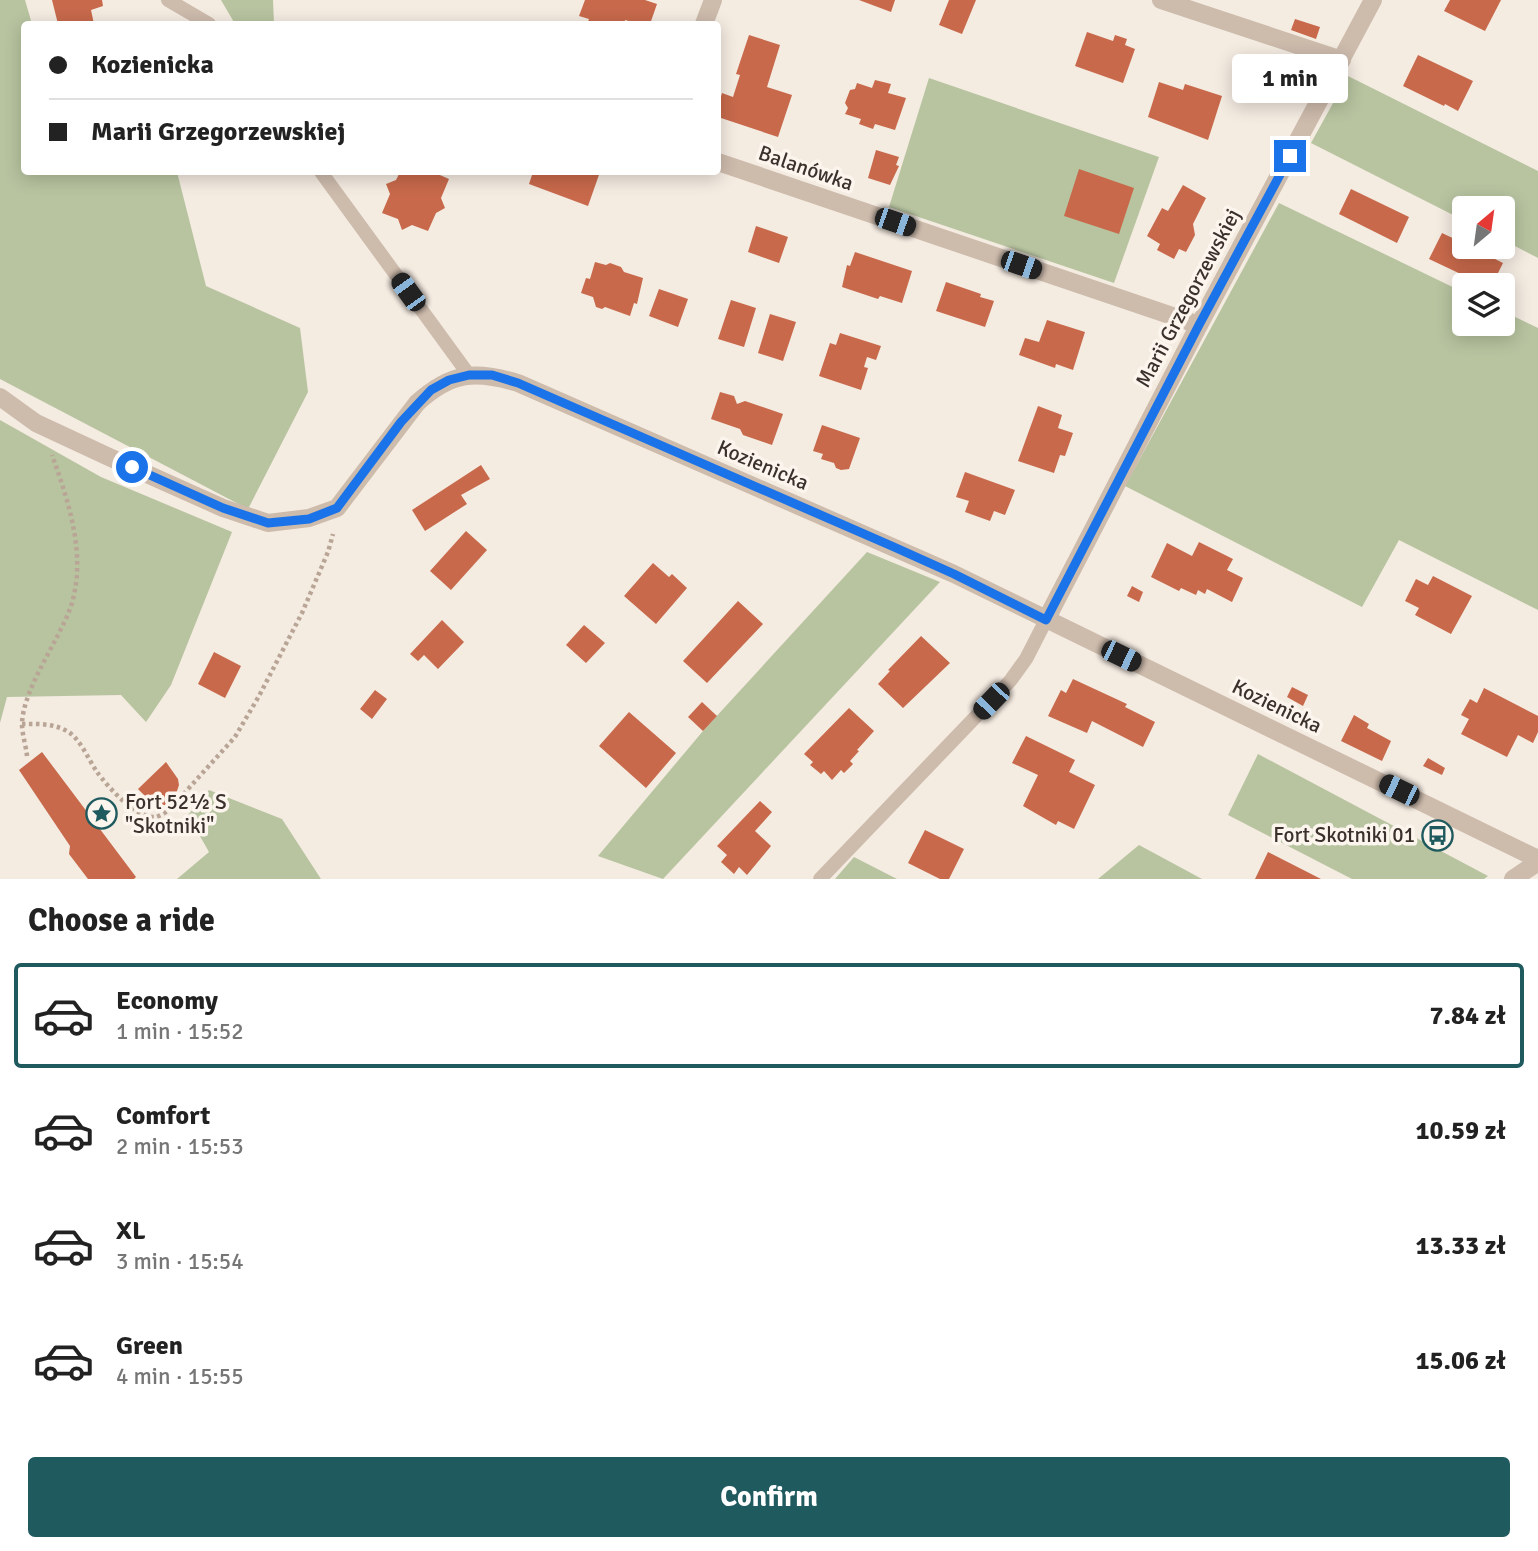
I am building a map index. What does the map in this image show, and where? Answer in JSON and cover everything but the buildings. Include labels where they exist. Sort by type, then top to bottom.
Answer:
[{"type":"street","points":[[705,21],[713,0]]},
{"type":"street","points":[[1161,0],[1342,60]]},
{"type":"street","name":"Marii Grzegorzewskiej","points":[[1046,620],[1199,325],[1373,0]]},
{"type":"street","name":"Balanówka","points":[[721,163],[1199,325]]},
{"type":"street","name":"Kozienicka","points":[[337,508],[417,403],[431,390],[449,380],[469,375],[492,375],[518,383],[954,574],[1538,860]]},
{"type":"street","points":[[0,397],[36,423],[210,502],[268,523],[309,519],[337,508]]},
{"type":"street","points":[[1513,879],[1538,860]]},
{"type":"lane","points":[[168,0],[204,21]]},
{"type":"lane","points":[[323,175],[469,375]]},
{"type":"lane","points":[[820,879],[1010,681],[1026,659],[1046,620]]},
{"type":"path","points":[[27,756],[22,724],[29,697],[71,606],[77,566],[75,529],[64,488],[36,423]]},
{"type":"path","points":[[22,724],[43,724],[66,730],[80,744],[98,773],[141,815],[157,817],[170,809],[235,737],[259,696],[302,613],[328,552],[337,508]]},
{"type":"green space","points":[[0,0],[25,0],[31,21],[21,21],[21,175],[178,175],[206,286],[300,328],[308,392],[248,509],[0,379]]},
{"type":"green space","points":[[221,0],[273,0],[274,21],[233,21]]},
{"type":"green space","points":[[1348,76],[1538,171],[1538,258],[1516,247],[1516,196],[1452,196],[1452,214],[1311,143]]},
{"type":"green space","points":[[929,78],[1159,157],[1114,283],[889,207]]},
{"type":"green space","points":[[1279,203],[1452,287],[1452,336],[1515,336],[1515,317],[1538,328],[1538,610],[1399,540],[1362,607],[1125,486]]},
{"type":"green space","points":[[0,420],[101,477],[232,532],[171,685],[146,722],[121,695],[7,697],[0,723]]},
{"type":"green space","points":[[867,552],[940,582],[663,879],[598,856],[703,731]]},
{"type":"green space","points":[[1258,754],[1488,876],[1484,879],[1352,879],[1228,815]]},
{"type":"green space","points":[[209,790],[282,819],[321,879],[177,879],[209,852],[188,815]]},
{"type":"green space","points":[[1139,845],[1202,879],[1098,879]]},
{"type":"green space","points":[[854,857],[897,879],[835,879]]},
{"type":"place","name":"Fort 52½ S \"Skotniki\"","points":[[102,814]]},
{"type":"place","name":"Fort Skotniki 01","points":[[1438,835]]},
{"type":"route","points":[[132,467],[223,508],[268,523],[309,519],[337,508],[401,422],[431,390],[449,380],[469,375],[492,375],[518,383],[894,547],[1046,620],[1290,156]]}]
